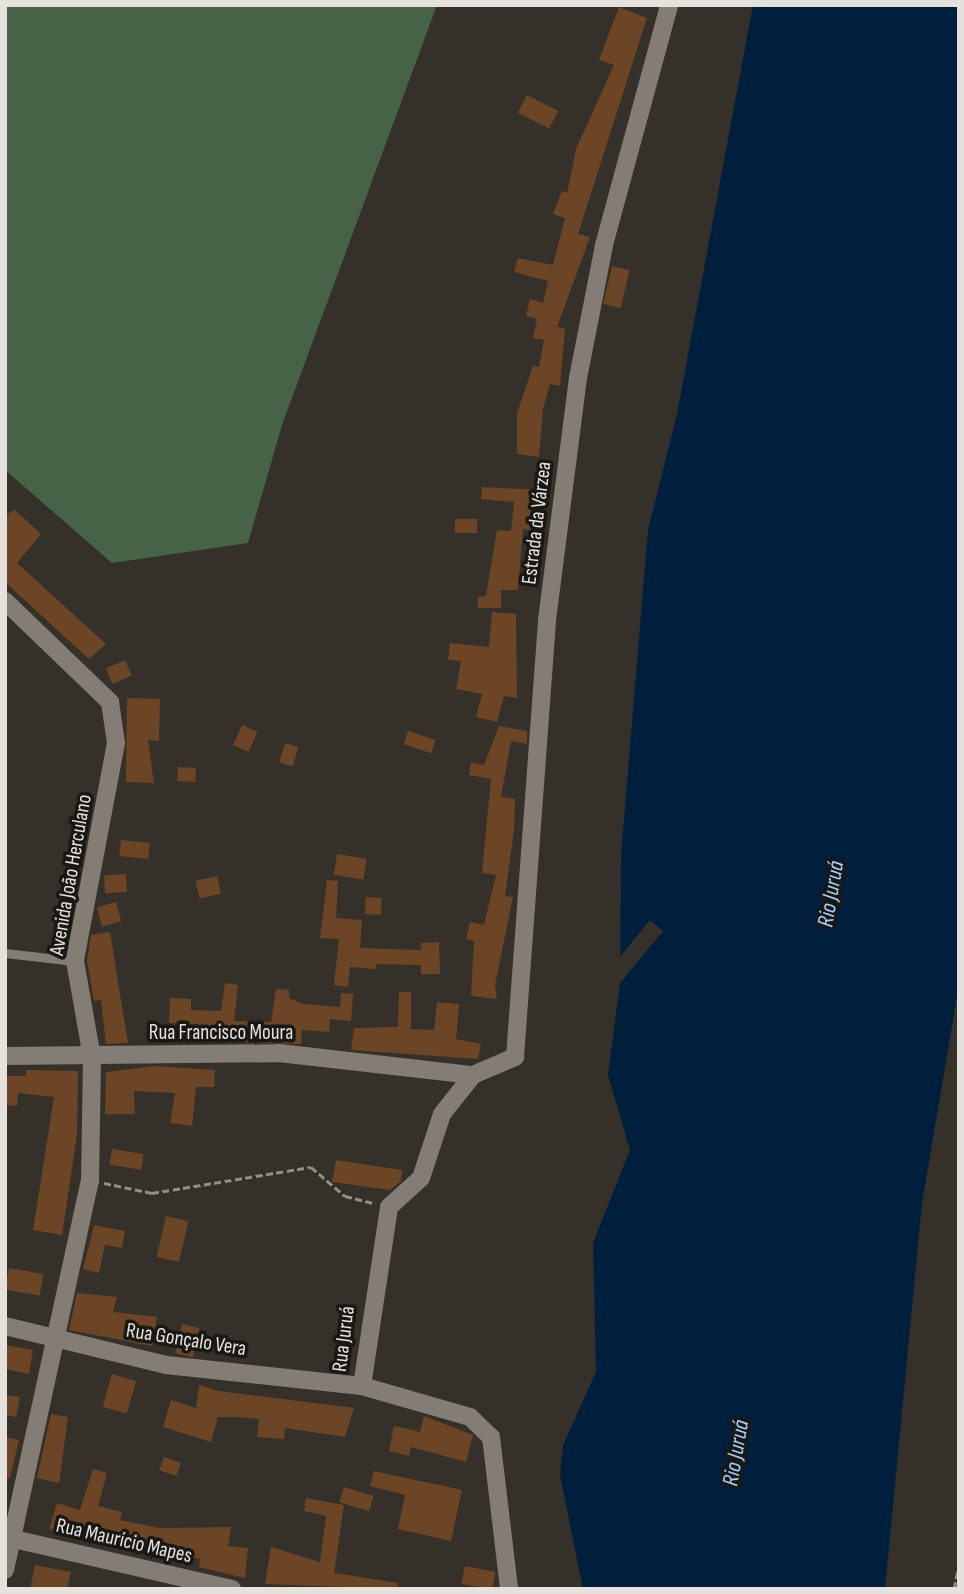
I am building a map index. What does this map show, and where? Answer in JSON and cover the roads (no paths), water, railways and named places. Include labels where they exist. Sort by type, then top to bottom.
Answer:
[{"type":"street","name":"Estrada da Várzea","points":[[515,1057],[547,620],[578,378],[604,245],[669,5]]},
{"type":"street","name":"Avenida João Herculano","points":[[5,601],[110,702],[114,756],[75,961],[92,1057],[90,1180],[9,1537],[5,1570]]},
{"type":"street","name":"Rua Francisco Moura","points":[[5,1056],[279,1053],[473,1075],[515,1057]]},
{"type":"street","name":"Rua Juruá","points":[[473,1075],[442,1114],[421,1178],[389,1207],[362,1386],[470,1417],[491,1437],[509,1589]]},
{"type":"street","name":"Rua Gonçalo Vera","points":[[5,1326],[166,1364],[362,1386]]},
{"type":"street","name":"Rua Maurício Mapes","points":[[9,1537],[208,1586],[232,1589]]},
{"type":"lane","points":[[5,953],[75,961]]},
{"type":"water","name":"Rio Juruá","points":[[753,5],[959,5],[959,984],[922,1203],[885,1589],[583,1589],[560,1475],[563,1445],[596,1372],[593,1243],[630,1150],[608,1075],[620,983],[621,855],[648,530],[677,414]]}]
